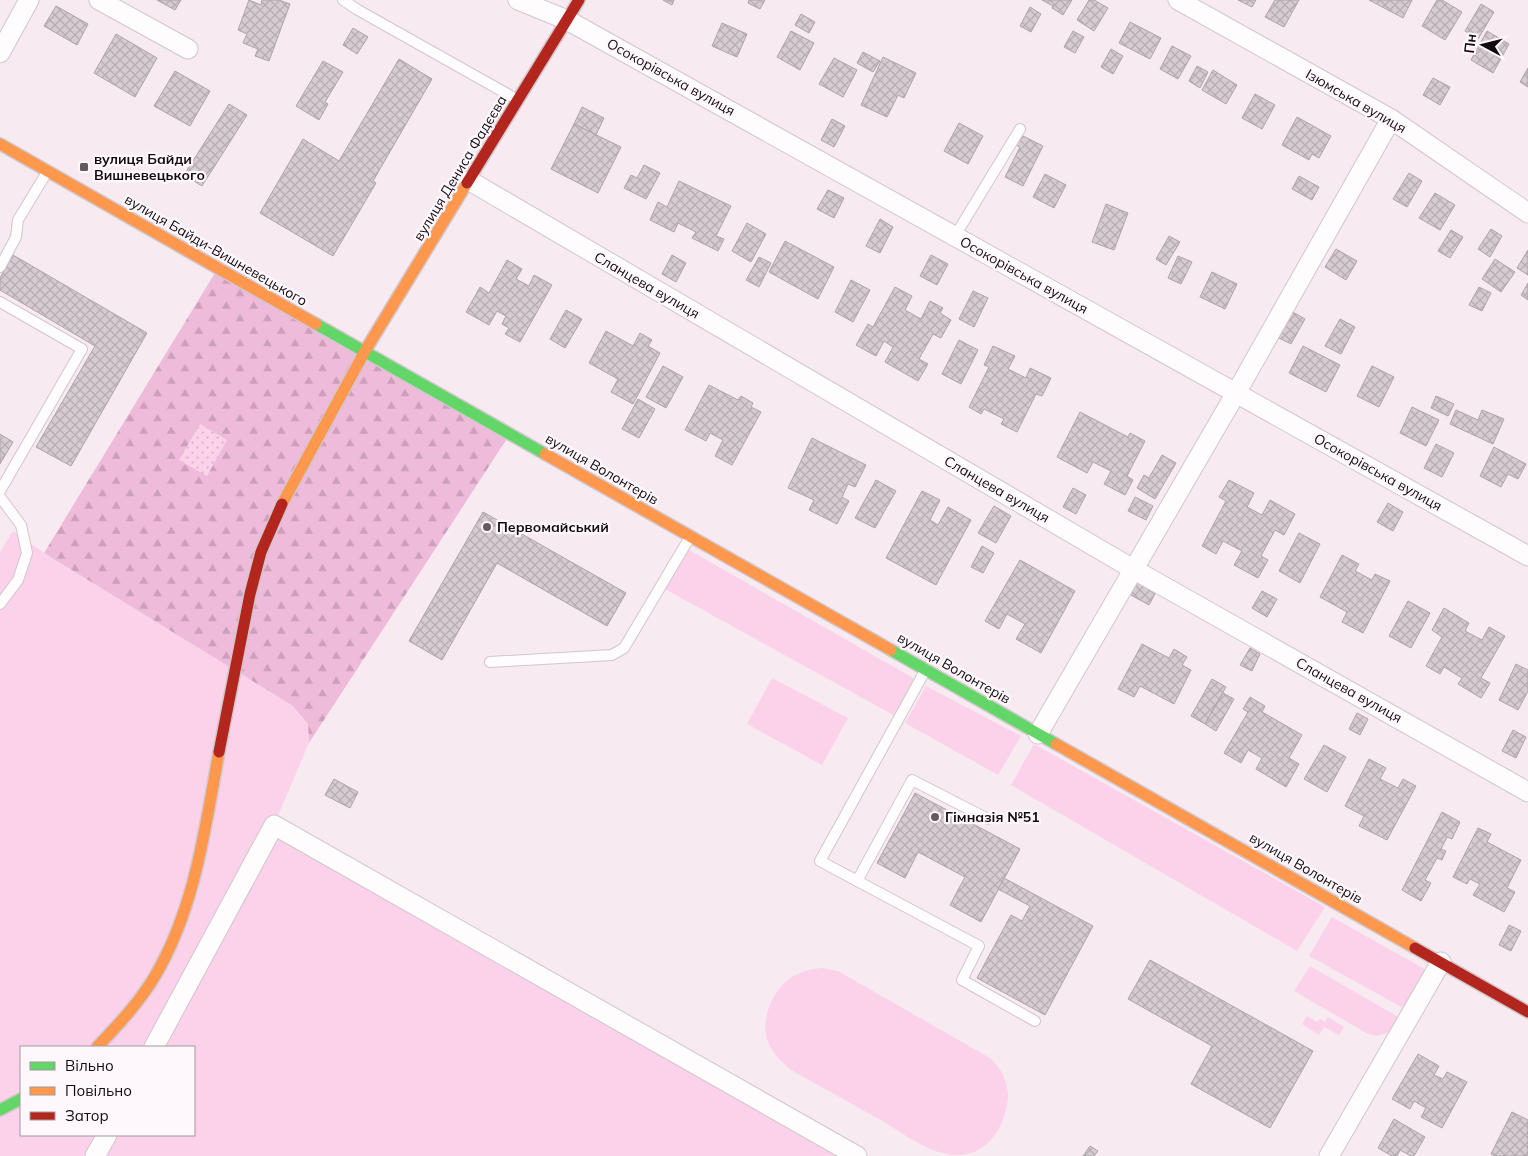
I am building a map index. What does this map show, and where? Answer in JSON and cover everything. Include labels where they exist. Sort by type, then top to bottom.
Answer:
[{"type":"street","points":[[0,53],[29,0]]},
{"type":"street","points":[[99,0],[188,49]]},
{"type":"street","name":"Осокорівська вулиця","points":[[518,0],[567,20],[1528,556]]},
{"type":"street","name":"вулиця Дениса Фадєєва","points":[[98,1046],[128,1015],[150,984],[178,931],[195,879],[250,594],[261,552],[277,512],[365,352],[579,0]]},
{"type":"street","name":"Ізюмська вулиця","points":[[1178,0],[1390,119],[1528,212]]},
{"type":"street","points":[[1038,734],[1236,393],[1390,119]]},
{"type":"street","name":"вулиця Байди-Вишневецького","points":[[0,144],[365,352]]},
{"type":"street","name":"Сланцева вулиця","points":[[470,181],[1133,568],[1528,792]]},
{"type":"street","name":"вулиця Волонтерів","points":[[365,352],[1528,1012]]},
{"type":"street","points":[[155,1046],[274,825],[857,1156]]},
{"type":"street","points":[[1329,1156],[1441,962]]},
{"type":"street","points":[[0,1110],[20,1100]]},
{"type":"street","points":[[95,1156],[106,1136]]},
{"type":"lane","points":[[344,0],[358,10],[518,101]]},
{"type":"lane","points":[[955,236],[1020,129]]},
{"type":"lane","points":[[0,267],[16,237],[18,220],[48,171]]},
{"type":"lane","points":[[0,302],[82,349],[0,491]]},
{"type":"lane","points":[[0,497],[21,525],[27,554],[18,580],[0,604]]},
{"type":"lane","points":[[490,662],[612,655],[624,648],[690,536]]},
{"type":"lane","points":[[926,670],[820,861],[979,946],[962,980],[1035,1021]]},
{"type":"lane","points":[[857,881],[912,780],[988,819]]},
{"type":"shaded area","points":[[200,424],[227,440],[207,476],[179,460]]},
{"type":"shaded area","points":[[13,531],[44,553],[293,706],[308,724],[309,743],[274,825],[857,1156],[0,1156],[0,552]]},
{"type":"shaded area","points":[[689,550],[915,679],[895,716],[665,589]]},
{"type":"shaded area","points":[[772,678],[848,718],[822,765],[747,724]]},
{"type":"shaded area","points":[[926,686],[1021,736],[998,775],[905,723]]},
{"type":"shaded area","points":[[1034,744],[1325,907],[1297,951],[1011,785]]},
{"type":"shaded area","points":[[1332,917],[1430,972],[1407,1010],[1309,956]]},
{"type":"shaded area","points":[[1310,966],[1400,1018],[1397,1023],[1387,1033],[1379,1035],[1368,1034],[1294,991]]},
{"type":"shaded area","points":[[822,968],[838,971],[990,1058],[996,1064],[1004,1076],[1008,1097],[1002,1121],[988,1143],[974,1152],[957,1155],[938,1152],[928,1148],[791,1070],[779,1059],[770,1046],[765,1028],[772,1000],[789,979],[805,971]]},
{"type":"shaded area","points":[[1307,1016],[1317,1022],[1320,1019],[1325,1022],[1328,1017],[1344,1027],[1339,1035],[1324,1027],[1319,1035],[1302,1024]]},
{"type":"green space","points":[[218,268],[510,434],[309,743],[308,724],[293,706],[44,553]]},
{"type":"building","points":[[157,0],[181,0],[175,10]]},
{"type":"building","points":[[249,0],[261,5],[262,0],[279,0],[290,4],[269,61],[255,56],[258,49],[243,43],[247,34],[238,30]]},
{"type":"building","points":[[663,0],[674,0],[672,5]]},
{"type":"building","points":[[749,0],[765,0],[760,9],[748,3]]},
{"type":"building","points":[[1042,0],[1072,0],[1063,15],[1052,8],[1053,6]]},
{"type":"building","points":[[1089,0],[1094,0],[1108,8],[1094,31],[1077,20]]},
{"type":"building","points":[[1238,0],[1256,0],[1252,7]]},
{"type":"building","points":[[1275,0],[1299,0],[1284,27],[1265,17]]},
{"type":"building","points":[[1369,0],[1412,0],[1403,18]]},
{"type":"building","points":[[1437,0],[1442,0],[1462,12],[1445,40],[1422,26]]},
{"type":"building","points":[[1481,4],[1494,12],[1478,39],[1465,31]]},
{"type":"building","points":[[56,6],[88,24],[77,45],[44,26]]},
{"type":"building","points":[[1030,7],[1041,14],[1031,32],[1020,26]]},
{"type":"building","points":[[801,14],[815,22],[809,33],[795,25]]},
{"type":"building","points":[[1130,22],[1161,38],[1150,59],[1119,43]]},
{"type":"building","points":[[722,23],[747,34],[737,57],[712,46]]},
{"type":"building","points":[[353,28],[368,37],[357,54],[343,45]]},
{"type":"building","points":[[791,31],[814,43],[800,70],[777,57]]},
{"type":"building","points":[[1073,31],[1084,37],[1075,53],[1064,47]]},
{"type":"building","points":[[1487,31],[1509,44],[1493,73],[1471,60]]},
{"type":"building","points":[[116,34],[157,58],[135,97],[94,73]]},
{"type":"building","points":[[1172,46],[1191,56],[1178,79],[1160,69]]},
{"type":"building","points":[[1111,49],[1123,56],[1113,74],[1101,67]]},
{"type":"building","points":[[863,52],[880,61],[873,72],[857,63]]},
{"type":"building","points":[[883,57],[916,73],[904,98],[898,95],[887,117],[861,105]]},
{"type":"building","points":[[834,58],[857,70],[843,97],[819,84]]},
{"type":"building","points":[[399,59],[432,79],[373,181],[376,183],[333,256],[260,213],[303,139],[339,161]]},
{"type":"building","points":[[323,61],[343,72],[325,102],[328,104],[319,120],[296,106]]},
{"type":"building","points":[[1197,66],[1208,72],[1200,88],[1189,81]]},
{"type":"building","points":[[1528,68],[1528,87],[1520,82]]},
{"type":"building","points":[[1213,70],[1237,85],[1226,104],[1202,90]]},
{"type":"building","points":[[175,71],[210,91],[190,126],[154,106]]},
{"type":"building","points":[[1433,78],[1450,87],[1440,105],[1423,95]]},
{"type":"building","points":[[1255,94],[1275,105],[1262,129],[1242,118]]},
{"type":"building","points":[[229,104],[247,115],[202,186],[184,175]]},
{"type":"building","points":[[582,107],[604,118],[596,135],[574,124]]},
{"type":"building","points":[[1297,117],[1331,136],[1319,158],[1312,154],[1309,160],[1282,145]]},
{"type":"building","points":[[832,119],[845,126],[834,147],[821,140]]},
{"type":"building","points":[[959,123],[983,136],[968,164],[944,151]]},
{"type":"building","points":[[574,124],[621,147],[598,193],[551,169]]},
{"type":"building","points":[[1021,135],[1043,146],[1023,186],[1005,177],[1020,147],[1016,145]]},
{"type":"building","points":[[644,165],[660,173],[646,199],[624,188],[631,175],[637,178]]},
{"type":"building","points":[[1409,173],[1422,181],[1407,207],[1393,199]]},
{"type":"building","points":[[1045,174],[1066,185],[1054,208],[1033,197]]},
{"type":"building","points":[[1299,176],[1319,187],[1312,200],[1292,189]]},
{"type":"building","points":[[679,181],[731,206],[716,236],[724,239],[718,251],[692,238],[696,232],[678,223],[674,232],[650,220],[658,202],[667,207]]},
{"type":"building","points":[[828,190],[844,198],[834,218],[817,209]]},
{"type":"building","points":[[1435,193],[1455,205],[1440,230],[1419,218]]},
{"type":"building","points":[[1106,204],[1128,213],[1114,250],[1092,242]]},
{"type":"building","points":[[880,219],[893,227],[880,253],[866,246]]},
{"type":"building","points":[[747,223],[766,234],[751,262],[732,251]]},
{"type":"building","points":[[1491,229],[1502,236],[1490,257],[1478,249]]},
{"type":"building","points":[[1451,230],[1463,237],[1450,258],[1438,251]]},
{"type":"building","points":[[1169,236],[1180,242],[1166,265],[1156,259]]},
{"type":"building","points":[[785,241],[834,267],[818,299],[769,272]]},
{"type":"building","points":[[1336,249],[1357,261],[1346,280],[1325,267]]},
{"type":"building","points":[[1528,250],[1528,275],[1517,268]]},
{"type":"building","points":[[13,255],[147,333],[71,466],[36,447],[95,346],[0,290],[0,278]]},
{"type":"building","points":[[672,255],[686,263],[676,282],[662,274]]},
{"type":"building","points":[[931,255],[948,264],[937,285],[920,276]]},
{"type":"building","points":[[1178,256],[1192,262],[1181,284],[1168,278]]},
{"type":"building","points":[[759,257],[771,263],[759,287],[746,280]]},
{"type":"building","points":[[1495,259],[1515,272],[1501,292],[1482,279]]},
{"type":"building","points":[[507,260],[522,269],[516,279],[529,286],[534,275],[552,285],[520,342],[505,334],[509,328],[502,324],[506,316],[497,311],[489,325],[466,312],[480,287],[489,293]]},
{"type":"building","points":[[1212,272],[1237,284],[1225,309],[1200,297]]},
{"type":"building","points":[[851,280],[870,290],[853,322],[835,312]]},
{"type":"building","points":[[1528,283],[1528,300],[1521,295]]},
{"type":"building","points":[[895,287],[912,296],[905,310],[921,319],[930,301],[943,308],[940,313],[951,320],[941,338],[933,334],[919,359],[928,364],[918,381],[885,362],[893,347],[884,341],[876,356],[856,345],[868,324],[873,327]]},
{"type":"building","points":[[1479,287],[1491,293],[1482,311],[1469,305]]},
{"type":"building","points":[[973,291],[988,298],[974,327],[959,319]]},
{"type":"building","points":[[566,310],[582,319],[565,348],[550,339]]},
{"type":"building","points":[[1291,311],[1305,319],[1291,344],[1277,337]]},
{"type":"building","points":[[1340,319],[1355,327],[1341,354],[1325,346]]},
{"type":"building","points":[[606,331],[633,346],[640,333],[652,340],[648,346],[660,353],[633,404],[611,392],[618,379],[589,363]]},
{"type":"building","points":[[959,340],[978,350],[961,384],[942,374]]},
{"type":"building","points":[[993,346],[1015,356],[1008,369],[1026,378],[1030,368],[1051,378],[1042,396],[1036,394],[1017,432],[1001,424],[1004,419],[984,409],[981,414],[969,407],[989,367],[984,365]]},
{"type":"building","points":[[1303,346],[1340,365],[1326,392],[1289,373]]},
{"type":"building","points":[[663,366],[683,377],[666,408],[646,397]]},
{"type":"building","points":[[1372,366],[1394,377],[1379,407],[1357,396]]},
{"type":"building","points":[[709,385],[738,400],[741,396],[753,403],[751,407],[761,412],[732,465],[715,456],[723,440],[710,433],[706,441],[685,430]]},
{"type":"building","points":[[1436,396],[1454,404],[1448,416],[1431,408]]},
{"type":"building","points":[[638,399],[655,409],[639,438],[622,429]]},
{"type":"building","points":[[1412,407],[1439,420],[1426,446],[1400,433]]},
{"type":"building","points":[[1456,410],[1478,420],[1482,410],[1504,419],[1493,444],[1450,424]]},
{"type":"building","points":[[1080,412],[1128,437],[1130,433],[1145,441],[1127,476],[1133,480],[1125,495],[1104,484],[1111,471],[1093,462],[1087,473],[1057,457]]},
{"type":"building","points":[[0,434],[13,442],[0,464]]},
{"type":"building","points":[[812,438],[866,465],[855,487],[848,484],[842,497],[849,501],[837,524],[809,510],[814,500],[788,488]]},
{"type":"building","points":[[1436,444],[1454,453],[1442,477],[1424,468]]},
{"type":"building","points":[[1494,447],[1526,464],[1518,479],[1508,474],[1501,487],[1480,476]]},
{"type":"building","points":[[1162,455],[1176,463],[1155,499],[1137,488],[1144,475],[1149,478]]},
{"type":"building","points":[[876,480],[896,491],[875,528],[855,518]]},
{"type":"building","points":[[1229,480],[1254,493],[1247,507],[1262,515],[1270,500],[1295,514],[1284,535],[1275,530],[1261,556],[1268,560],[1258,578],[1234,565],[1242,551],[1223,541],[1216,554],[1202,546],[1226,501],[1219,497]]},
{"type":"building","points":[[1073,488],[1086,495],[1076,514],[1063,507]]},
{"type":"building","points":[[922,491],[940,500],[930,520],[938,525],[948,507],[971,520],[936,585],[886,558]]},
{"type":"building","points":[[1135,497],[1153,506],[1146,520],[1128,511]]},
{"type":"building","points":[[1388,503],[1403,512],[1393,531],[1377,522]]},
{"type":"building","points":[[994,506],[1011,516],[996,543],[978,533]]},
{"type":"building","points":[[483,512],[626,593],[607,626],[497,563],[442,660],[409,641]]},
{"type":"building","points":[[1299,533],[1320,544],[1300,583],[1279,571]]},
{"type":"building","points":[[982,546],[994,553],[983,573],[971,567]]},
{"type":"building","points":[[1342,555],[1359,564],[1355,571],[1372,580],[1375,574],[1390,581],[1363,633],[1342,622],[1347,612],[1320,597]]},
{"type":"building","points":[[1020,560],[1075,591],[1041,653],[1016,639],[1025,624],[1007,614],[999,629],[985,621]]},
{"type":"building","points":[[1137,579],[1157,590],[1149,605],[1129,594]]},
{"type":"building","points":[[1262,591],[1277,599],[1267,617],[1252,608]]},
{"type":"building","points":[[1408,601],[1430,613],[1411,648],[1389,636]]},
{"type":"building","points":[[1444,608],[1469,623],[1465,631],[1482,640],[1489,627],[1505,636],[1481,678],[1490,683],[1481,698],[1458,684],[1462,678],[1444,667],[1440,674],[1426,666],[1442,637],[1432,630]]},
{"type":"building","points":[[1142,644],[1169,658],[1174,649],[1187,657],[1182,665],[1191,670],[1174,704],[1140,686],[1134,697],[1118,689]]},
{"type":"building","points":[[1250,648],[1260,654],[1252,671],[1240,665]]},
{"type":"building","points":[[1516,664],[1528,670],[1528,691],[1518,710],[1499,700]]},
{"type":"building","points":[[1212,679],[1226,687],[1205,724],[1191,716]]},
{"type":"building","points":[[1223,693],[1234,699],[1216,731],[1205,724]]},
{"type":"building","points":[[1250,697],[1265,706],[1262,712],[1302,735],[1289,758],[1299,764],[1286,787],[1256,769],[1262,758],[1248,750],[1241,763],[1224,753],[1248,712],[1243,709]]},
{"type":"building","points":[[1357,713],[1368,719],[1360,735],[1349,729]]},
{"type":"building","points":[[1513,730],[1526,737],[1516,758],[1502,751]]},
{"type":"building","points":[[1324,745],[1346,757],[1327,792],[1304,779]]},
{"type":"building","points":[[1369,759],[1386,768],[1380,779],[1398,788],[1403,779],[1416,786],[1387,840],[1359,826],[1364,816],[1345,806]]},
{"type":"building","points":[[334,779],[358,792],[350,808],[325,795]]},
{"type":"building","points":[[915,793],[1020,849],[981,922],[950,905],[965,877],[918,852],[905,878],[877,863]]},
{"type":"building","points":[[1442,812],[1460,822],[1452,839],[1447,837],[1441,849],[1446,851],[1442,860],[1437,858],[1425,880],[1431,883],[1421,901],[1402,890]]},
{"type":"building","points":[[1478,828],[1491,834],[1487,842],[1521,860],[1507,888],[1515,892],[1504,912],[1473,895],[1480,884],[1470,879],[1467,884],[1453,877]]},
{"type":"building","points":[[1004,878],[1093,926],[1045,1015],[977,978],[1011,915],[1022,921],[1030,906],[998,889]]},
{"type":"building","points":[[1509,925],[1521,931],[1511,951],[1499,945]]},
{"type":"building","points":[[1150,960],[1313,1051],[1270,1128],[1191,1084],[1212,1046],[1128,999]]},
{"type":"building","points":[[1418,1054],[1439,1066],[1434,1075],[1443,1079],[1447,1072],[1467,1082],[1442,1128],[1421,1117],[1426,1108],[1414,1101],[1410,1109],[1392,1099]]},
{"type":"building","points":[[1512,1112],[1528,1120],[1528,1156],[1494,1156],[1491,1154]]},
{"type":"building","points":[[1394,1119],[1425,1137],[1414,1156],[1400,1150],[1397,1156],[1392,1156],[1378,1148]]},
{"type":"building","points":[[1090,1146],[1098,1151],[1094,1156],[1083,1156]]},
{"type":"traffic: fast","points":[[316,324],[545,454]]},
{"type":"traffic: fast","points":[[891,650],[1056,744]]},
{"type":"traffic: fast","points":[[0,1110],[20,1100]]},
{"type":"traffic: slow","points":[[0,144],[316,324]]},
{"type":"traffic: slow","points":[[282,504],[365,351],[467,183]]},
{"type":"traffic: slow","points":[[545,454],[891,650]]},
{"type":"traffic: slow","points":[[1056,744],[1415,948]]},
{"type":"traffic: slow","points":[[98,1046],[128,1013],[149,986],[169,950],[180,923],[197,867],[219,752]]},
{"type":"traffic: jam","points":[[467,183],[579,0]]},
{"type":"traffic: jam","points":[[219,752],[250,594],[261,552],[282,504]]},
{"type":"traffic: jam","points":[[1415,948],[1528,1012]]},
{"type":"place","name":"вулиця Байди Вишневецького","points":[[84,167]]},
{"type":"place","name":"Первомайський","points":[[487,527]]},
{"type":"place","name":"Гімназія №51","points":[[935,817]]}]
